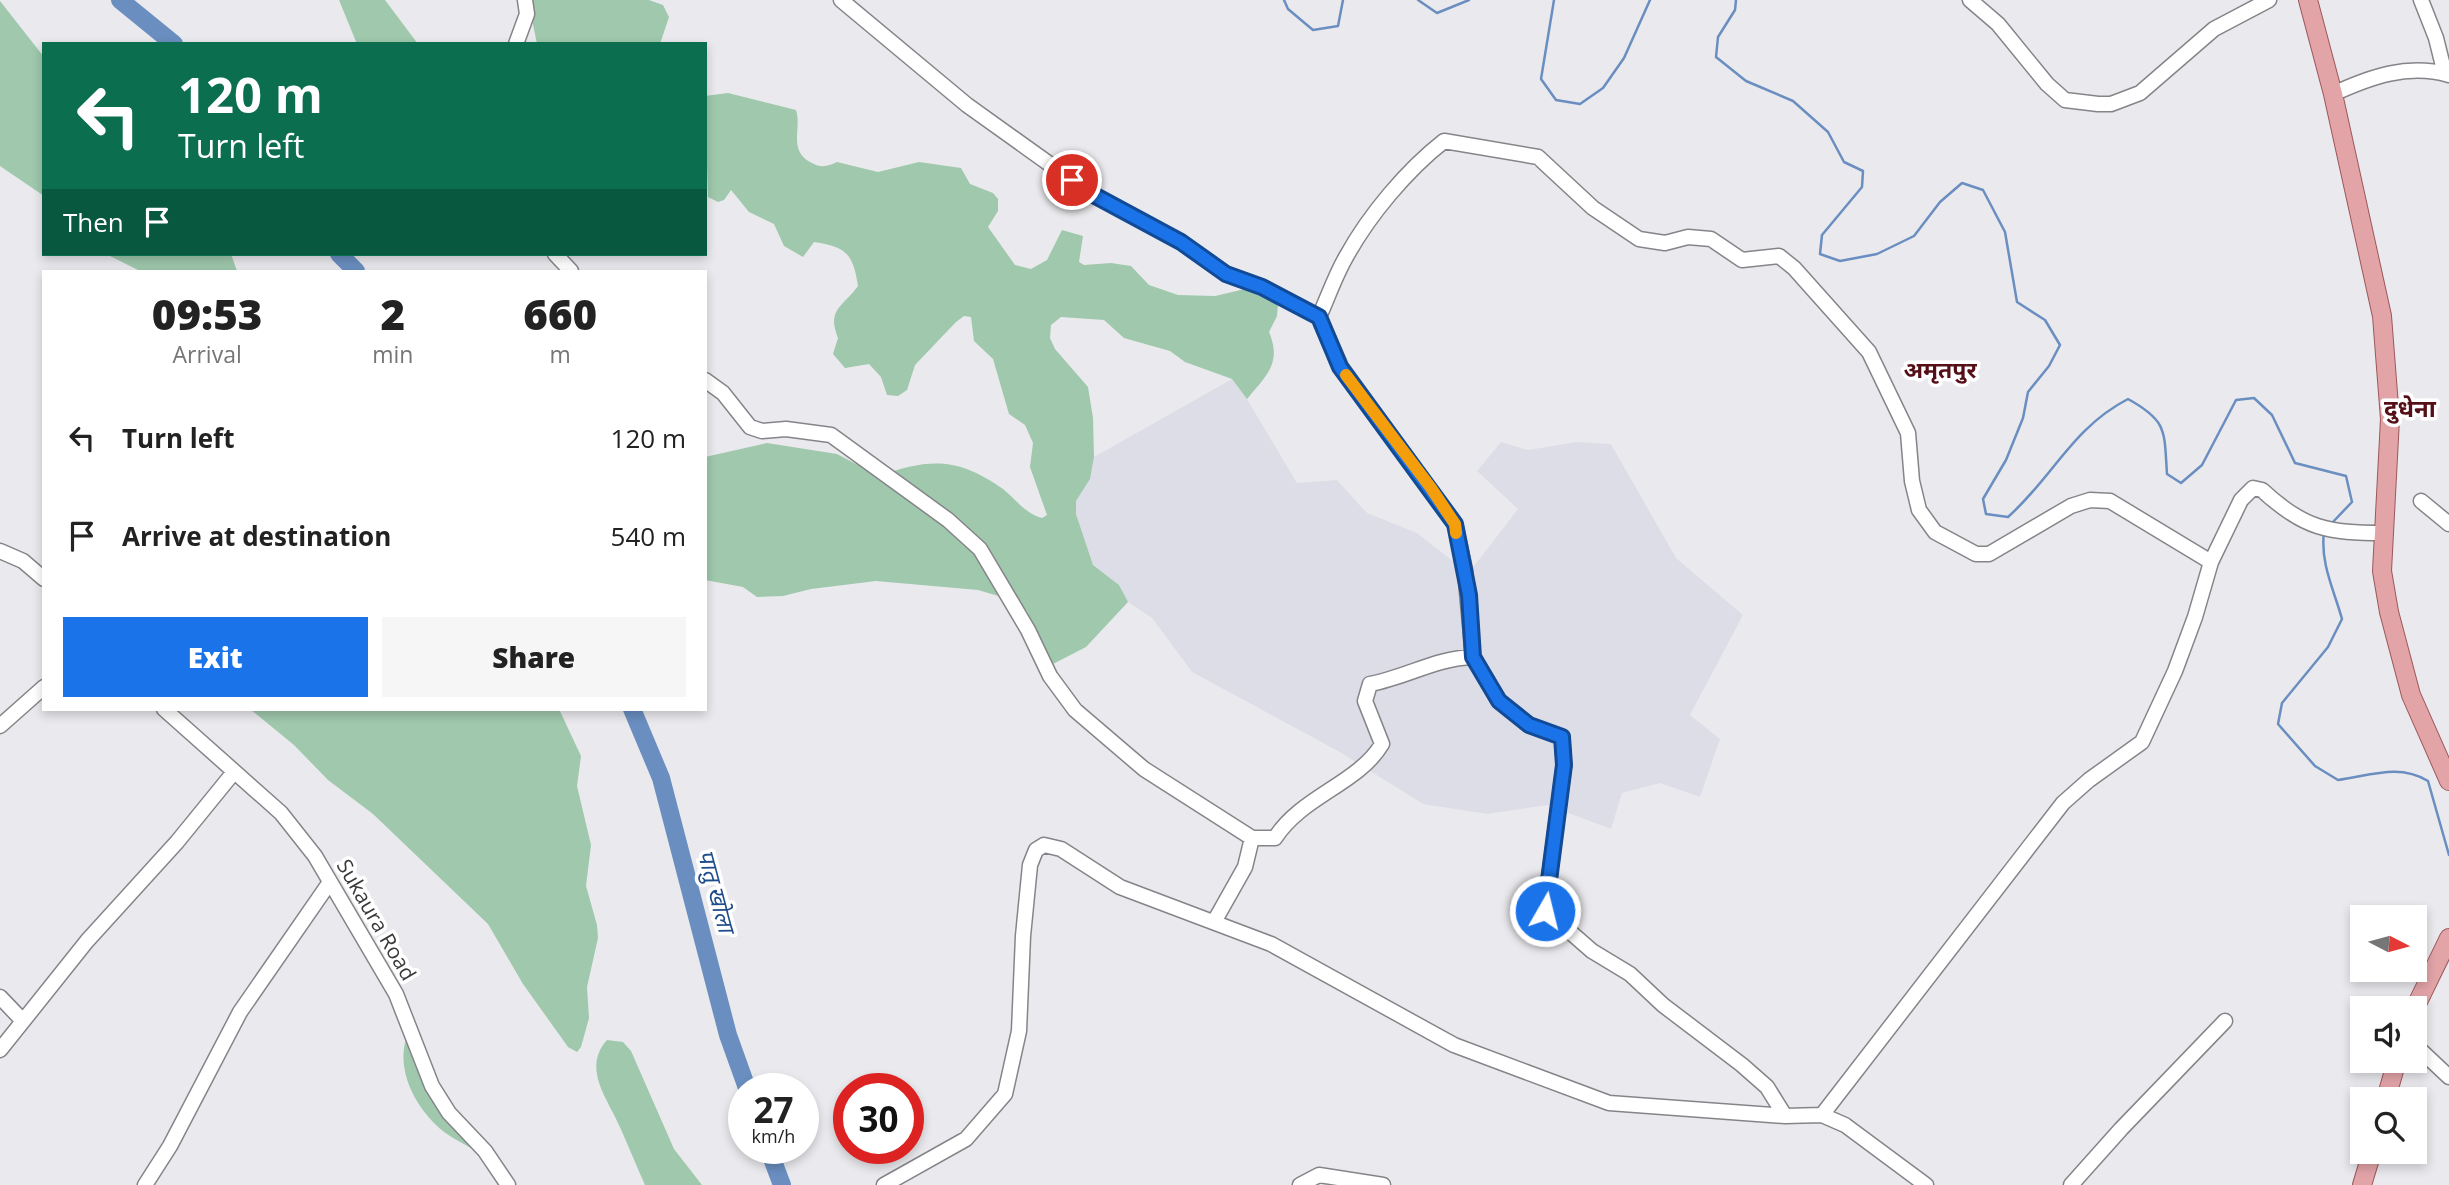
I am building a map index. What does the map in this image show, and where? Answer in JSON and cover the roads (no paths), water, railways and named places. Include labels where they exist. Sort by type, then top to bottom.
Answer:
[{"type":"main road","points":[[2308,0],[2333,94],[2382,316],[2390,419],[2382,571],[2411,695],[2449,781]]},
{"type":"main road","points":[[2421,996],[2449,938]]},
{"type":"main road","points":[[2362,1185],[2368,1164]]},
{"type":"street","points":[[517,42],[527,14],[526,0]]},
{"type":"street","points":[[841,0],[967,106],[1090,193],[1181,242],[1226,274],[1262,287],[1319,317],[1340,367],[1455,524],[1469,595],[1473,657],[1499,701],[1529,725],[1562,737],[1564,765],[1545,911],[1592,951],[1630,974],[1663,1005],[1742,1065],[1767,1087],[1786,1116]]},
{"type":"street","points":[[1970,0],[1998,24],[2047,84],[2065,100],[2111,104],[2140,93],[2214,29],[2269,0]]},
{"type":"street","points":[[2333,94],[2370,77],[2397,71],[2421,70],[2448,74],[2421,0]]},
{"type":"street","points":[[1319,317],[1346,256],[1373,217],[1416,166],[1444,141],[1538,157],[1593,208],[1639,239],[1665,243],[1688,237],[1711,239],[1742,260],[1779,256],[1794,268],[1868,352],[1908,433],[1912,481],[1919,510],[1936,532],[1951,542],[1976,554],[1989,554],[2052,515],[2090,500],[2110,501],[2211,562]]},
{"type":"street","points":[[557,256],[570,270]]},
{"type":"street","points":[[707,381],[723,393],[750,427],[762,431],[813,430],[831,435],[948,520],[980,549],[1028,630],[1050,676],[1075,710],[1144,769],[1252,838],[1275,838],[1285,822],[1302,807],[1373,759],[1382,744],[1364,701],[1370,684],[1396,679],[1447,657],[1473,657]]},
{"type":"street","points":[[1822,1115],[2063,803],[2089,780],[2142,742],[2175,671],[2211,562],[2241,500],[2252,488],[2262,490],[2306,524],[2325,529],[2384,533]]},
{"type":"street","points":[[2421,501],[2449,524]]},
{"type":"street","points":[[0,551],[23,561],[42,577]]},
{"type":"street","points":[[0,726],[42,689]]},
{"type":"street","name":"Sukaura Road","points":[[166,711],[281,813],[315,856],[396,994],[432,1086],[449,1114],[485,1150],[508,1185]]},
{"type":"street","points":[[0,1050],[87,941],[177,842],[234,772]]},
{"type":"street","points":[[1214,922],[1245,867],[1252,838]]},
{"type":"street","points":[[887,1184],[965,1139],[1005,1094],[1019,1031],[1023,936],[1030,865],[1036,850],[1044,845],[1061,849],[1120,887],[1271,944],[1454,1045],[1609,1103],[1786,1116],[1822,1115],[1845,1125],[1926,1185]]},
{"type":"street","points":[[145,1185],[170,1146],[240,1012],[330,883]]},
{"type":"street","points":[[0,997],[23,1021]]},
{"type":"street","points":[[2071,1185],[2225,1021]]},
{"type":"street","points":[[2427,1056],[2449,1077]]},
{"type":"street","points":[[1300,1185],[1319,1175],[1383,1185]]},
{"type":"waterway","name":"पातु खोला","points":[[120,0],[172,42]]},
{"type":"waterway","points":[[1284,0],[1288,9],[1313,30],[1338,26],[1343,0]]},
{"type":"waterway","points":[[1418,0],[1437,13],[1469,0]]},
{"type":"waterway","points":[[1554,0],[1541,79],[1556,100],[1580,104],[1603,88],[1624,58],[1650,0]]},
{"type":"waterway","points":[[1736,0],[1735,10],[1718,37],[1716,57],[1746,81],[1793,101],[1828,132],[1844,162],[1863,171],[1862,187],[1822,235],[1820,254],[1840,261],[1877,254],[1914,236],[1940,202],[1962,183],[1983,190],[2005,232],[2017,302],[2045,320],[2060,345],[2049,366],[2028,392],[2023,418],[2006,460],[1983,499],[1986,514],[2008,517],[2092,424],[2128,399],[2157,421],[2164,437],[2167,474],[2181,483],[2202,465],[2236,400],[2254,398],[2272,415],[2295,463],[2346,476],[2352,502],[2331,524]]},
{"type":"waterway","name":"पातु खोला","points":[[341,256],[355,270]]},
{"type":"waterway","points":[[2324,532],[2328,576],[2342,619],[2328,647],[2282,703],[2278,724],[2315,766],[2338,780],[2395,772],[2428,781],[2449,855]]},
{"type":"waterway","name":"पातु खोला","points":[[633,711],[661,778],[728,1035],[742,1073]]},
{"type":"waterway","name":"पातु खोला","points":[[774,1164],[782,1185]]},
{"type":"district","name":"अमृतपुर","points":[[1940,370]]},
{"type":"district","name":"दुधेना","points":[[2410,409]]}]
